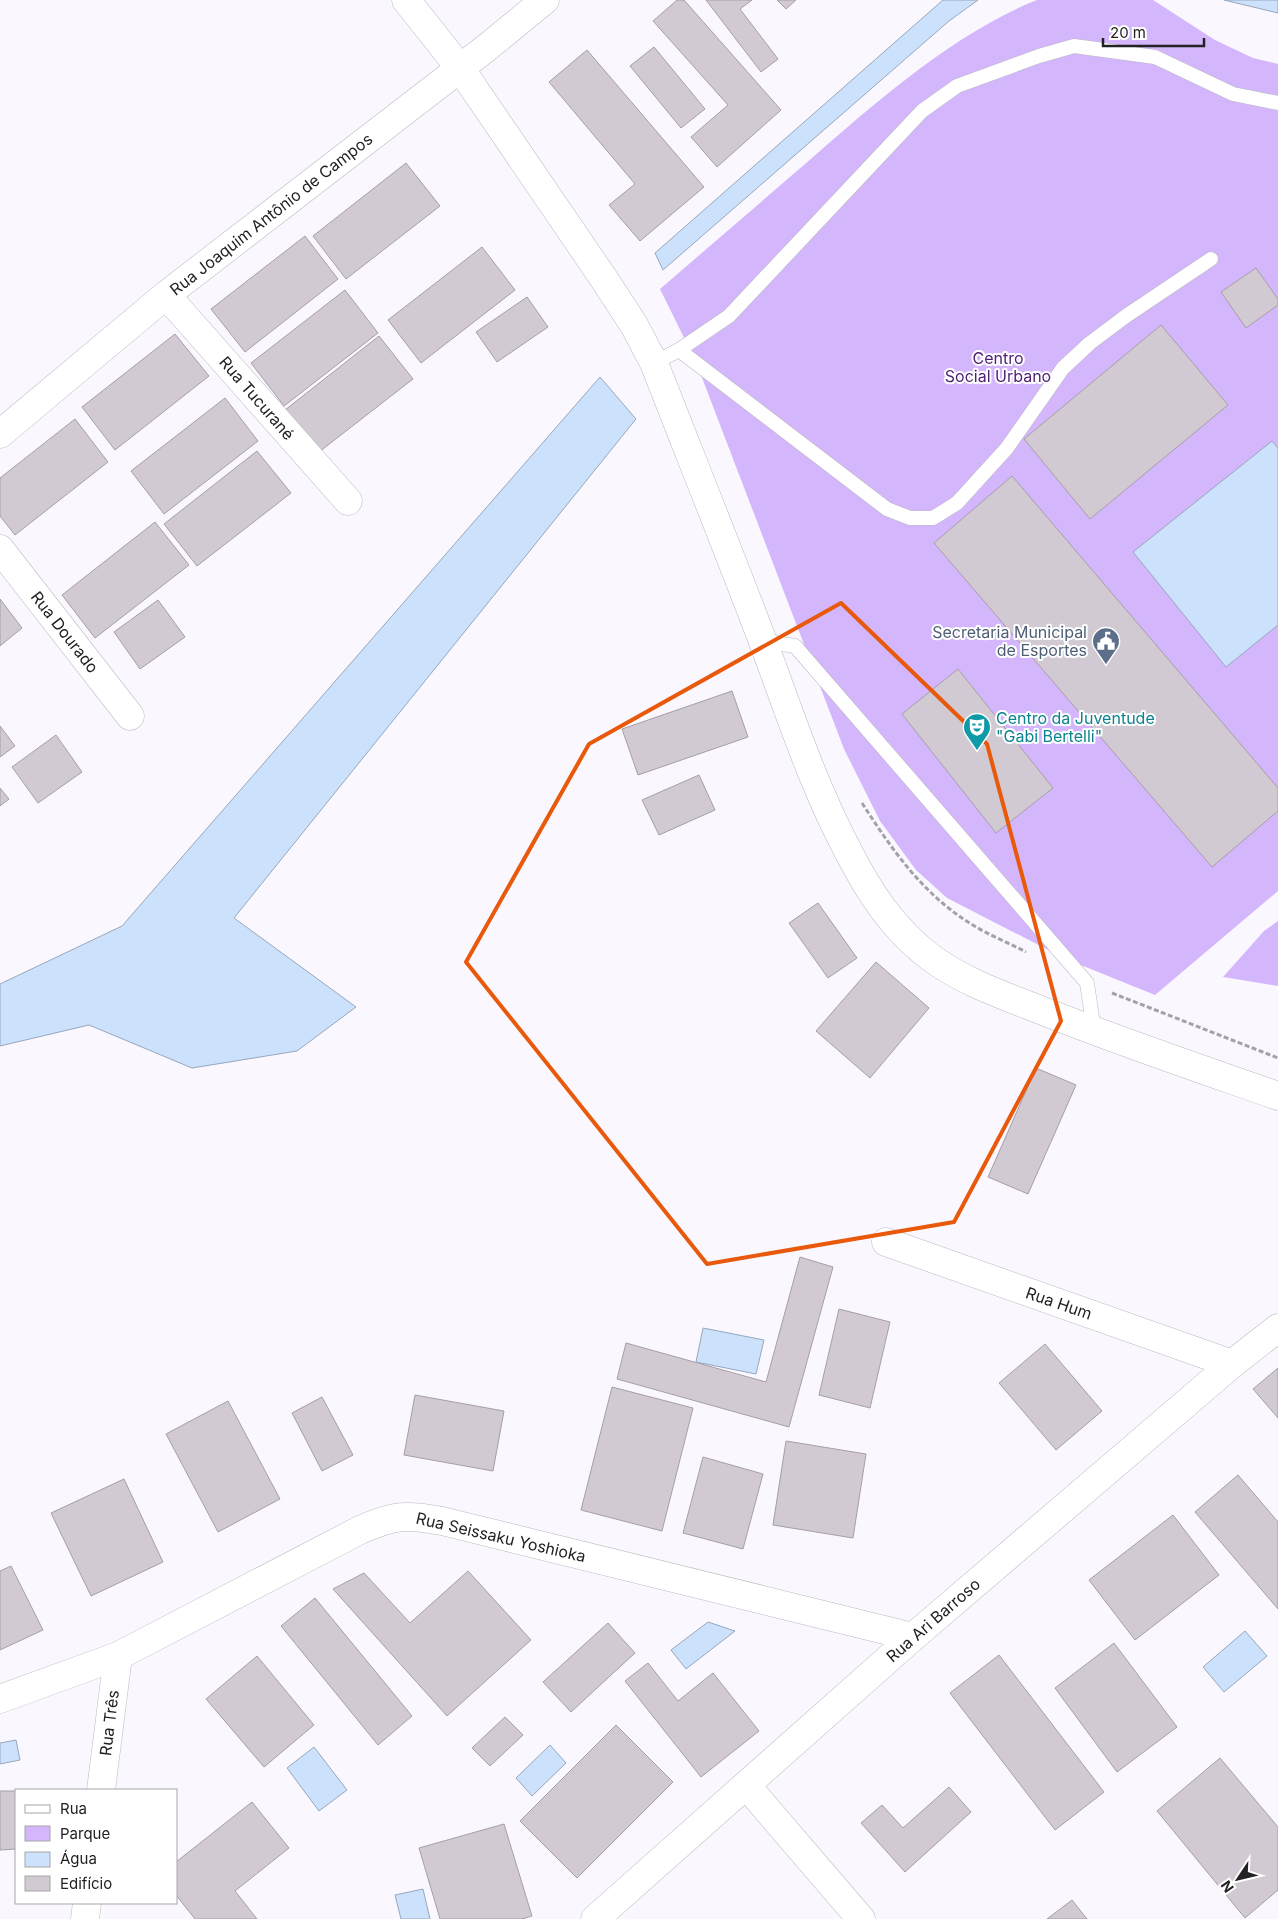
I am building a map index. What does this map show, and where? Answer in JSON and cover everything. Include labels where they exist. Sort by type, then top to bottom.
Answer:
[{"type":"street","points":[[406,0],[460,68],[604,279],[634,325],[654,363],[763,641],[796,736],[837,829],[863,880],[885,912],[907,939],[933,960],[990,990],[1094,1031],[1278,1096]]},
{"type":"street","name":"Rua Joaquim Antônio de Campos","points":[[0,434],[166,295],[545,0]]},
{"type":"street","name":"Rua Tucurané","points":[[166,295],[348,501]]},
{"type":"street","name":"Rua Dourado","points":[[0,549],[130,716]]},
{"type":"street","name":"Rua Hum","points":[[886,1242],[1232,1364]]},
{"type":"street","name":"Rua Ari Barroso","points":[[594,1919],[913,1637],[1232,1364],[1278,1328]]},
{"type":"street","name":"Rua Seissaku Yoshioka","points":[[0,1699],[118,1656],[360,1530],[383,1520],[404,1515],[442,1521],[913,1637]]},
{"type":"street","name":"Rua Três","points":[[101,1789],[118,1656]]},
{"type":"street","points":[[746,1785],[861,1919]]},
{"type":"street","points":[[85,1919],[87,1904]]},
{"type":"lane","points":[[654,363],[679,350],[729,316],[922,112],[957,86],[1039,56],[1074,46],[1155,57],[1233,94],[1278,103]]},
{"type":"lane","points":[[679,350],[887,509],[910,518],[933,518],[957,503],[1007,448],[1063,368],[1090,343],[1126,316],[1211,259]]},
{"type":"lane","points":[[763,641],[795,646],[1087,983],[1094,1031]]},
{"type":"path","points":[[859,799],[913,875],[940,901],[969,923],[1028,953]]},
{"type":"path","points":[[1087,983],[1278,1058]]},
{"type":"highlighted area","points":[[841,603],[987,744],[1061,1021],[954,1222],[707,1264],[466,962],[589,744]]},
{"type":"green space","name":"Centro Social Urbano","points":[[1037,0],[1153,0],[1215,40],[1253,58],[1278,64],[1278,891],[1155,995],[1066,959],[947,898],[916,870],[880,821],[844,749],[696,362],[660,289],[890,91],[947,49],[977,30]]},
{"type":"green space","points":[[1278,921],[1278,986],[1223,977],[1264,931]]},
{"type":"water","points":[[943,0],[978,0],[949,21],[663,270],[655,253]]},
{"type":"water","points":[[1224,0],[1278,0],[1278,13]]},
{"type":"water","points":[[600,377],[636,419],[234,918],[356,1007],[297,1051],[192,1068],[89,1025],[0,1046],[0,984],[122,926]]},
{"type":"water","points":[[1272,441],[1278,448],[1278,625],[1226,667],[1133,552]]},
{"type":"water","points":[[703,1328],[764,1340],[756,1374],[696,1362]]},
{"type":"water","points":[[708,1622],[735,1631],[686,1669],[671,1650]]},
{"type":"water","points":[[1245,1631],[1267,1656],[1224,1692],[1203,1667]]},
{"type":"water","points":[[16,1740],[20,1760],[0,1764],[0,1743]]},
{"type":"water","points":[[550,1745],[566,1763],[532,1796],[516,1778]]},
{"type":"water","points":[[314,1747],[347,1790],[319,1811],[287,1768]]},
{"type":"water","points":[[423,1889],[430,1919],[401,1919],[395,1895]]},
{"type":"building","points":[[677,0],[684,0],[781,110],[717,167],[691,137],[728,105],[653,21]]},
{"type":"building","points":[[706,0],[752,0],[740,9],[778,59],[761,72]]},
{"type":"building","points":[[777,0],[796,0],[786,9]]},
{"type":"building","points":[[654,47],[705,109],[681,128],[630,66]]},
{"type":"building","points":[[587,50],[704,187],[640,241],[609,205],[635,184],[549,82]]},
{"type":"building","points":[[406,163],[440,206],[346,279],[313,236]]},
{"type":"building","points":[[305,236],[338,279],[245,352],[211,309]]},
{"type":"building","points":[[482,247],[515,290],[421,363],[388,320]]},
{"type":"building","points":[[1256,268],[1278,299],[1278,305],[1246,328],[1221,292]]},
{"type":"building","points":[[345,290],[378,333],[284,406],[251,363]]},
{"type":"building","points":[[527,297],[548,327],[497,362],[476,332]]},
{"type":"building","points":[[1161,325],[1228,405],[1090,519],[1024,439]]},
{"type":"building","points":[[175,334],[209,376],[115,450],[82,407]]},
{"type":"building","points":[[379,336],[413,379],[319,452],[285,410]]},
{"type":"building","points":[[225,398],[258,441],[164,514],[131,471]]},
{"type":"building","points":[[75,419],[108,462],[15,535],[0,516],[0,478]]},
{"type":"building","points":[[257,451],[291,493],[197,566],[164,524]]},
{"type":"building","name":"Secretaria Municipal de Esportes","points":[[1012,476],[1278,788],[1278,811],[1212,867],[934,543]]},
{"type":"building","points":[[155,522],[189,565],[95,638],[62,595]]},
{"type":"building","points":[[0,599],[22,628],[0,646]]},
{"type":"building","points":[[158,600],[185,637],[140,669],[114,632]]},
{"type":"building","name":"Centro da Juventude \"Gabi Bertelli\"","points":[[958,669],[1053,788],[996,833],[902,714]]},
{"type":"building","points":[[732,691],[748,737],[638,775],[622,729]]},
{"type":"building","points":[[0,726],[15,746],[0,757]]},
{"type":"building","points":[[56,735],[82,772],[38,803],[12,767]]},
{"type":"building","points":[[699,775],[715,810],[659,835],[642,800]]},
{"type":"building","points":[[0,788],[9,799],[0,806]]},
{"type":"building","points":[[818,903],[857,958],[828,978],[789,923]]},
{"type":"building","points":[[876,962],[929,1008],[870,1078],[816,1031]]},
{"type":"building","points":[[1036,1068],[1076,1085],[1028,1194],[988,1177]]},
{"type":"building","points":[[800,1257],[833,1267],[789,1427],[617,1379],[626,1343],[766,1382]]},
{"type":"building","points":[[839,1309],[890,1322],[870,1408],[819,1395]]},
{"type":"building","points":[[1045,1344],[1102,1411],[1056,1450],[999,1383]]},
{"type":"building","points":[[1278,1368],[1278,1418],[1253,1389]]},
{"type":"building","points":[[612,1387],[693,1408],[662,1531],[581,1510]]},
{"type":"building","points":[[415,1395],[504,1411],[493,1471],[404,1455]]},
{"type":"building","points":[[322,1397],[353,1455],[322,1471],[292,1413]]},
{"type":"building","points":[[228,1401],[280,1499],[218,1532],[166,1434]]},
{"type":"building","points":[[786,1441],[866,1454],[853,1538],[773,1525]]},
{"type":"building","points":[[703,1457],[763,1474],[743,1549],[683,1533]]},
{"type":"building","points":[[1238,1475],[1278,1522],[1278,1609],[1195,1512]]},
{"type":"building","points":[[124,1479],[163,1562],[91,1596],[51,1513]]},
{"type":"building","points":[[1173,1515],[1219,1575],[1135,1640],[1089,1580]]},
{"type":"building","points":[[11,1566],[43,1630],[0,1650],[0,1571]]},
{"type":"building","points":[[468,1571],[531,1640],[447,1716],[333,1589],[364,1573],[410,1623]]},
{"type":"building","points":[[315,1598],[412,1716],[378,1745],[281,1626]]},
{"type":"building","points":[[608,1623],[635,1653],[571,1712],[543,1682]]},
{"type":"building","points":[[1114,1643],[1177,1727],[1117,1772],[1055,1688]]},
{"type":"building","points":[[999,1655],[1104,1792],[1055,1830],[950,1693]]},
{"type":"building","points":[[257,1656],[314,1725],[264,1767],[206,1699]]},
{"type":"building","points":[[648,1663],[678,1701],[713,1673],[759,1731],[701,1777],[625,1681]]},
{"type":"building","points":[[505,1717],[523,1735],[490,1766],[472,1748]]},
{"type":"building","points":[[616,1725],[673,1782],[577,1878],[520,1821]]},
{"type":"building","points":[[1220,1758],[1278,1827],[1278,1890],[1245,1918],[1157,1811]]},
{"type":"building","points":[[949,1787],[971,1812],[905,1872],[861,1823],[882,1805],[903,1828]]},
{"type":"building","points":[[0,1791],[15,1791],[15,1849],[0,1850]]},
{"type":"building","points":[[252,1802],[289,1848],[235,1891],[257,1919],[195,1919],[178,1898],[178,1860]]},
{"type":"building","points":[[504,1824],[532,1916],[522,1919],[440,1919],[419,1848]]},
{"type":"building","points":[[1072,1900],[1087,1919],[1047,1919]]},
{"type":"place","name":"Secretaria Municipal de Esportes","points":[[1106,665]]},
{"type":"place","name":"Centro da Juventude \"Gabi Bertelli\"","points":[[977,751]]}]
